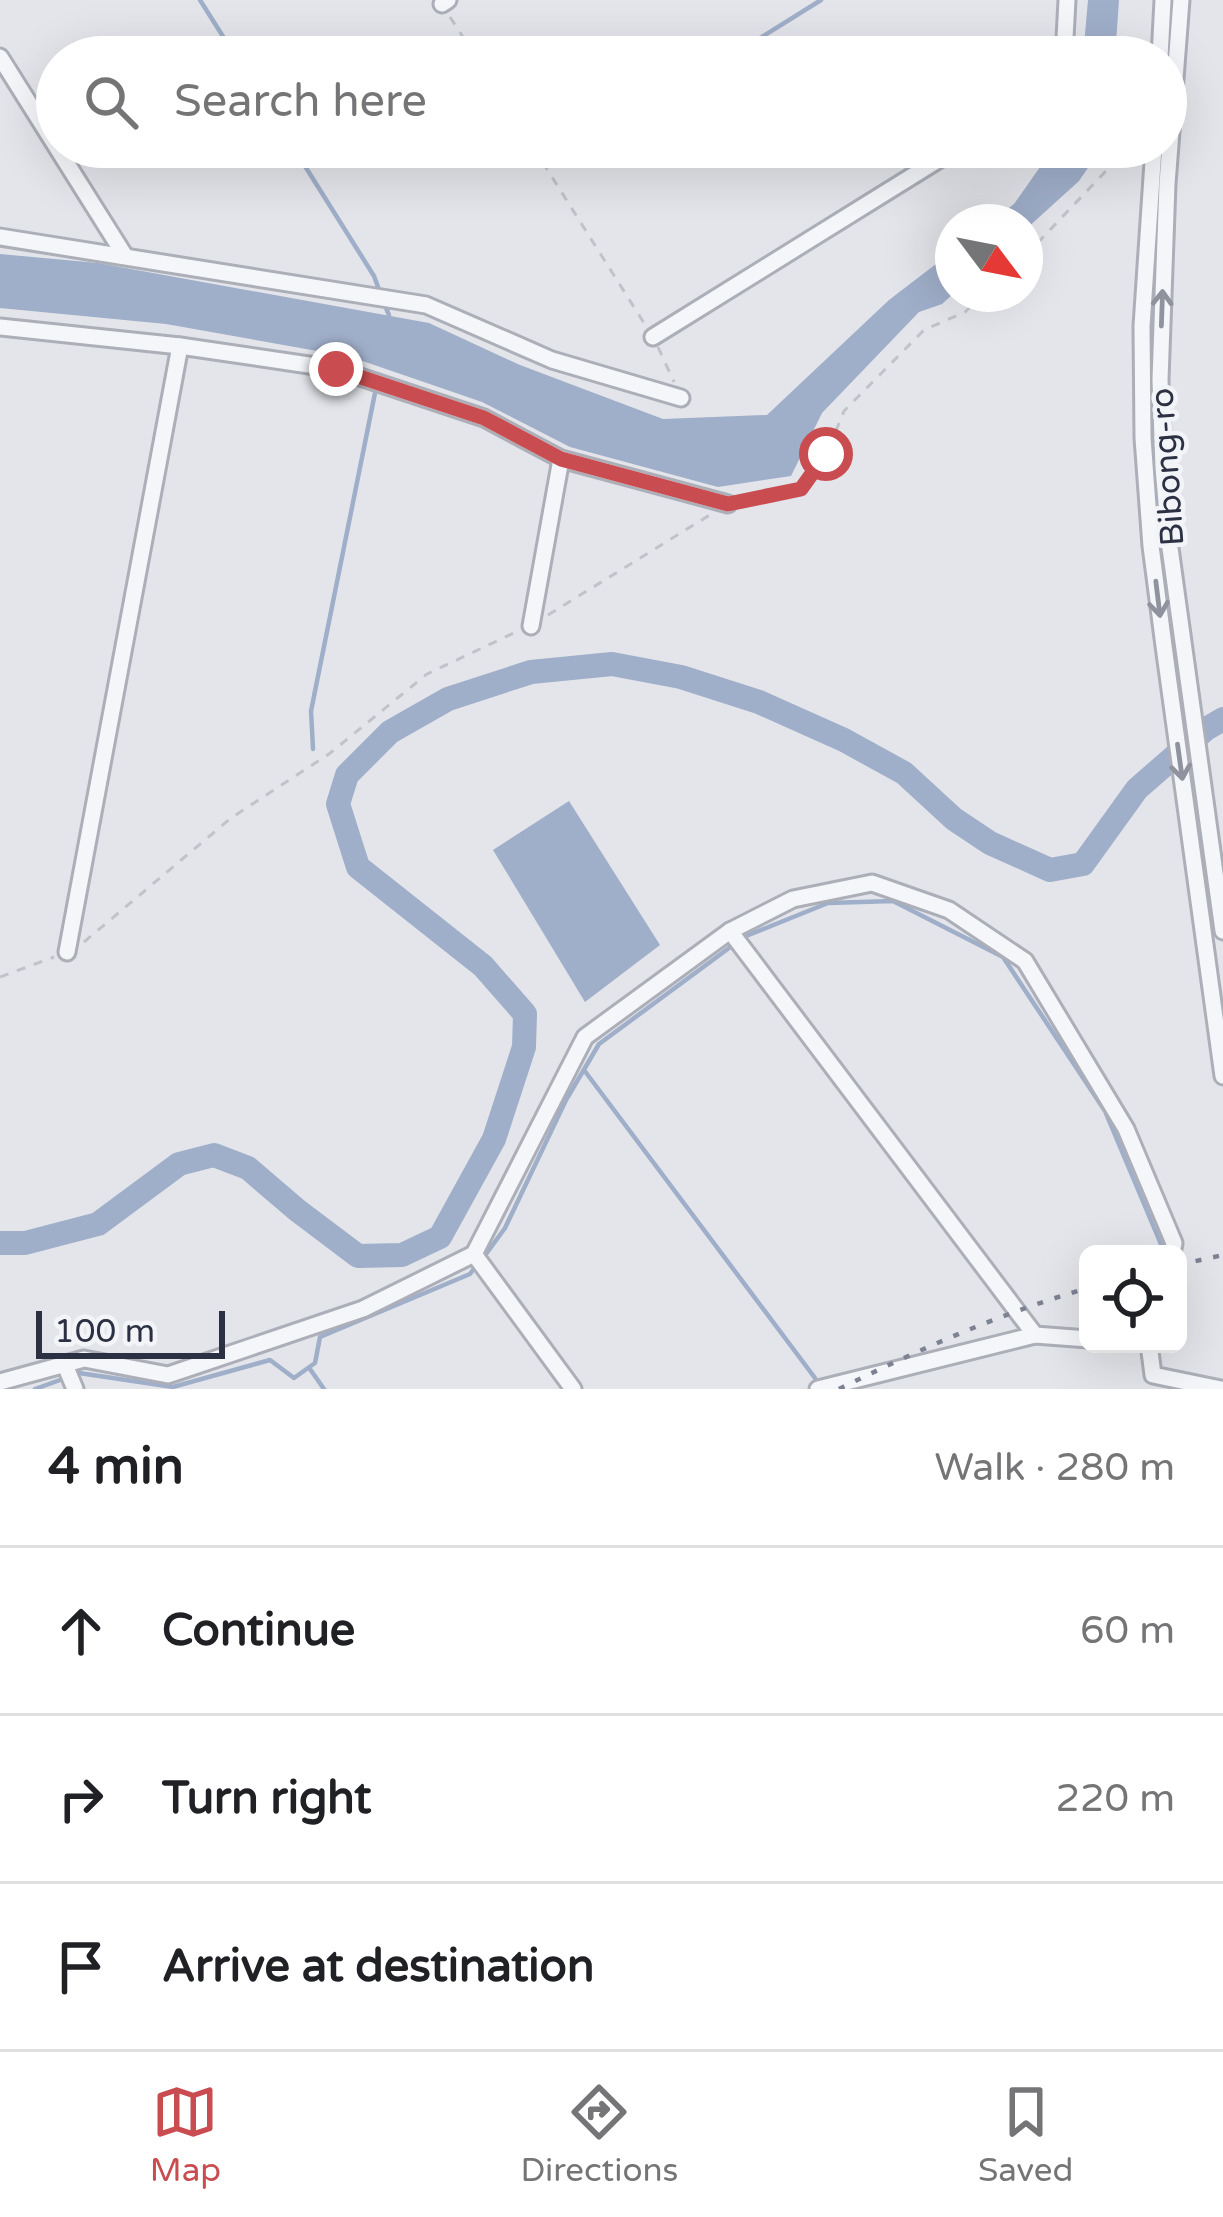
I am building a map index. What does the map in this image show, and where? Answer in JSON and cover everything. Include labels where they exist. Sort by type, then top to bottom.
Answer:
[{"type":"street","points":[[1065,36],[1067,0]]},
{"type":"street","points":[[1161,36],[1163,0]]},
{"type":"street","name":"Bibong-ro","points":[[1178,36],[1181,0]]},
{"type":"street","points":[[0,57],[36,114]]},
{"type":"street","points":[[70,168],[125,256]]},
{"type":"street","points":[[653,337],[925,168]]},
{"type":"street","name":"Bibong-ro","points":[[1153,168],[1142,326],[1151,546],[1223,1076]]},
{"type":"street","name":"Bibong-ro","points":[[1168,168],[1160,380],[1168,528],[1223,931]]},
{"type":"street","points":[[0,237],[426,305],[552,360],[681,398]]},
{"type":"street","points":[[0,327],[336,369],[484,418],[561,459],[728,504]]},
{"type":"street","points":[[67,952],[181,346]]},
{"type":"street","points":[[531,626],[561,459]]},
{"type":"street","points":[[0,1382],[84,1360],[169,1375],[363,1309],[473,1254],[585,1037],[730,931],[793,899],[872,883],[949,910],[1025,962],[1126,1130],[1174,1245]]},
{"type":"street","points":[[730,931],[1035,1335]]},
{"type":"street","points":[[473,1254],[573,1389]]},
{"type":"street","points":[[818,1389],[1035,1335],[1079,1339]]},
{"type":"street","points":[[1151,1353],[1153,1375],[1221,1389]]},
{"type":"street","points":[[65,1365],[75,1389]]},
{"type":"path","points":[[445,2],[464,36]]},
{"type":"path","points":[[546,168],[653,337],[681,398]]},
{"type":"path","points":[[1043,237],[1109,168]]},
{"type":"path","points":[[0,977],[76,948],[231,818],[328,754],[428,674],[531,626],[728,504],[801,489],[826,454],[844,411],[924,330],[965,312]]},
{"type":"water","points":[[1088,0],[1119,0],[1116,36],[1085,36]]},
{"type":"water","points":[[1039,168],[1088,168],[1043,214],[1043,204],[1014,204]]},
{"type":"water","points":[[0,254],[98,263],[429,323],[520,365],[663,419],[767,415],[889,300],[935,265],[935,306],[919,312],[822,413],[791,476],[718,487],[570,447],[482,402],[351,357],[166,324],[0,308]]},
{"type":"water","points":[[569,801],[660,945],[585,1002],[493,850]]},
{"type":"waterway","points":[[200,0],[223,36]]},
{"type":"waterway","points":[[764,36],[821,0]]},
{"type":"waterway","points":[[306,168],[378,287]]},
{"type":"waterway","points":[[386,308],[389,315]]},
{"type":"waterway","points":[[313,749],[311,711],[375,393]]},
{"type":"waterway","points":[[0,1243],[25,1243],[98,1224],[179,1164],[214,1155],[248,1168],[358,1256],[402,1255],[440,1237],[494,1139],[524,1047],[525,1014],[483,966],[358,867],[338,804],[347,775],[390,732],[448,699],[531,672],[612,664],[681,677],[759,702],[844,740],[904,773],[954,819],[990,843],[1050,870],[1083,864],[1137,789],[1223,719]]},
{"type":"waterway","points":[[746,936],[828,903],[893,901],[1003,957],[1105,1111],[1161,1245]]},
{"type":"waterway","points":[[486,1254],[505,1228],[566,1100],[599,1044],[729,948]]},
{"type":"waterway","points":[[584,1070],[815,1378]]},
{"type":"waterway","points":[[79,1373],[173,1387],[270,1360],[294,1378],[315,1363],[320,1337],[473,1270]]},
{"type":"waterway","points":[[310,1369],[324,1389]]},
{"type":"waterway","points":[[35,1389],[60,1380]]},
{"type":"railway","points":[[1187,1263],[1223,1255]]},
{"type":"railway","points":[[839,1389],[961,1333],[1079,1291]]},
{"type":"route","points":[[336,369],[484,418],[561,459],[728,504],[801,489],[826,454]]}]
